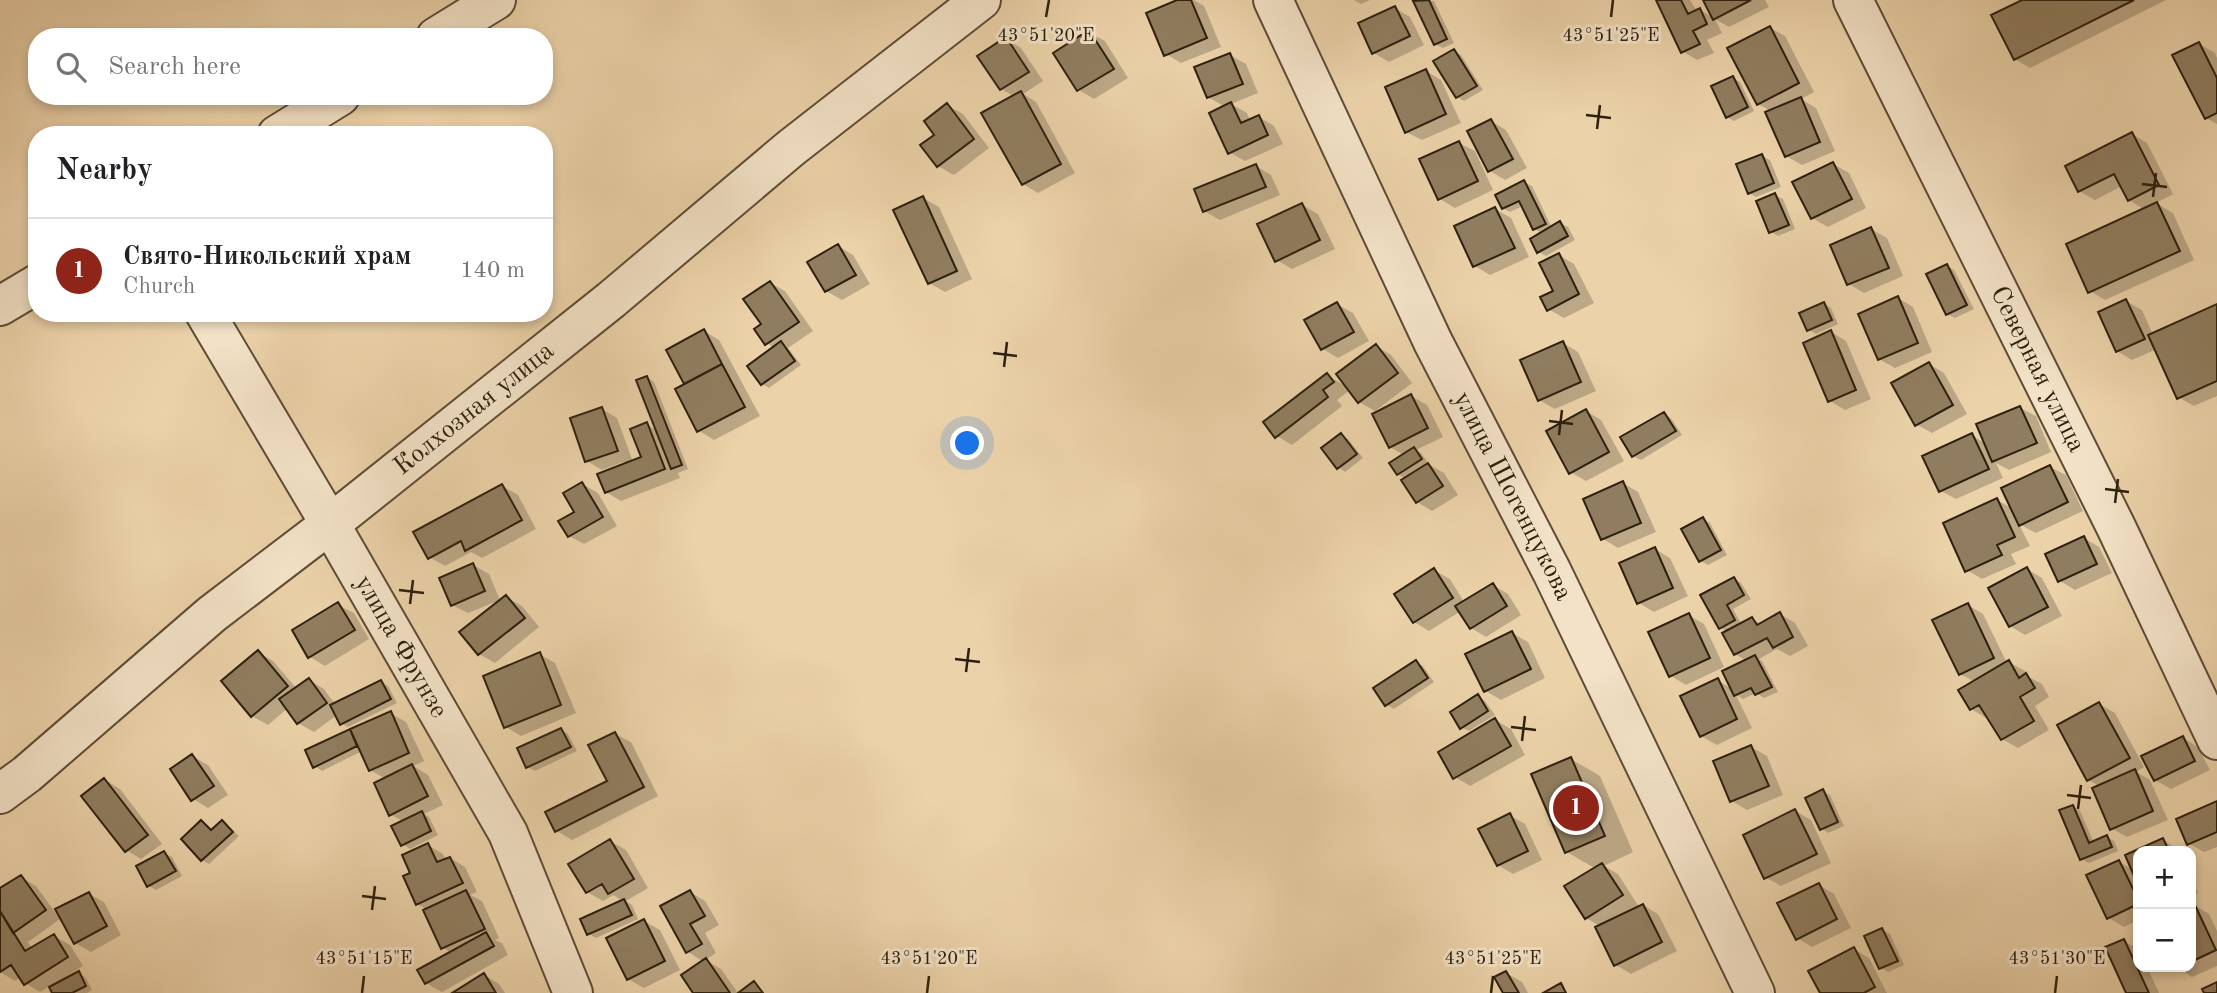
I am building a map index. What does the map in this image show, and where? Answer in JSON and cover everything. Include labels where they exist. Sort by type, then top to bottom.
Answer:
[{"type":"street","points":[[451,28],[496,0]]},
{"type":"street","name":"Колхозная улица","points":[[0,794],[27,774],[212,614],[330,524],[611,300],[791,148],[981,0]]},
{"type":"street","name":"улица Шогенцукова","points":[[1273,0],[1433,342],[1552,572],[1755,993]]},
{"type":"street","name":"Северная улица","points":[[1853,0],[2116,527],[2217,740]]},
{"type":"street","points":[[292,126],[326,105]]},
{"type":"street","points":[[0,306],[28,289]]},
{"type":"street","name":"улица Фрунзе","points":[[210,322],[508,833],[573,993]]},
{"type":"building","points":[[1177,0],[1191,0],[1207,38],[1164,56],[1146,13]]},
{"type":"building","points":[[1429,0],[1447,39],[1434,45],[1413,1]]},
{"type":"building","points":[[1656,0],[1681,0],[1688,14],[1700,8],[1707,24],[1693,31],[1700,44],[1681,53]]},
{"type":"building","points":[[1703,0],[1751,0],[1713,20]]},
{"type":"building","points":[[2022,0],[2134,0],[2014,60],[1991,15]]},
{"type":"building","points":[[1395,6],[1410,36],[1372,54],[1358,23]]},
{"type":"building","points":[[1770,26],[1799,83],[1757,105],[1727,48]]},
{"type":"building","points":[[1089,30],[1114,69],[1077,91],[1053,53]]},
{"type":"building","points":[[1006,37],[1029,72],[1000,90],[977,56]]},
{"type":"building","points":[[2199,42],[2217,78],[2217,113],[2205,119],[2172,55]]},
{"type":"building","points":[[1454,49],[1477,86],[1456,98],[1433,61]]},
{"type":"building","points":[[1230,53],[1243,84],[1207,98],[1194,67]]},
{"type":"building","points":[[1426,69],[1446,114],[1405,133],[1385,87]]},
{"type":"building","points":[[1733,76],[1748,107],[1726,118],[1711,86]]},
{"type":"building","points":[[1021,91],[1061,164],[1022,185],[981,113]]},
{"type":"building","points":[[1801,97],[1820,142],[1785,157],[1765,112]]},
{"type":"building","points":[[1231,102],[1241,123],[1259,115],[1268,135],[1228,154],[1209,113]]},
{"type":"building","points":[[947,103],[974,139],[937,167],[920,145],[934,135],[924,121]]},
{"type":"building","points":[[1491,119],[1513,159],[1488,172],[1467,131]]},
{"type":"building","points":[[2132,132],[2159,185],[2128,201],[2114,174],[2078,192],[2065,166]]},
{"type":"building","points":[[1459,141],[1478,181],[1438,200],[1419,159]]},
{"type":"building","points":[[1762,154],[1774,183],[1748,194],[1736,164]]},
{"type":"building","points":[[1833,162],[1852,199],[1811,219],[1792,182]]},
{"type":"building","points":[[1256,164],[1266,187],[1203,212],[1194,189]]},
{"type":"building","points":[[1524,180],[1546,224],[1533,230],[1519,201],[1502,209],[1495,195]]},
{"type":"building","points":[[1775,193],[1789,225],[1769,233],[1756,201]]},
{"type":"building","points":[[923,196],[957,271],[928,284],[893,210]]},
{"type":"building","points":[[2157,202],[2180,251],[2088,293],[2066,244]]},
{"type":"building","points":[[1302,203],[1320,240],[1275,262],[1257,224]]},
{"type":"building","points":[[1495,207],[1515,248],[1473,267],[1454,226]]},
{"type":"building","points":[[1560,221],[1568,236],[1537,253],[1530,239]]},
{"type":"building","points":[[1871,227],[1889,268],[1847,285],[1830,245]]},
{"type":"building","points":[[838,244],[856,275],[825,292],[807,262]]},
{"type":"building","points":[[1559,253],[1579,294],[1547,311],[1540,297],[1553,291],[1539,263]]},
{"type":"building","points":[[1947,264],[1967,305],[1946,315],[1926,274]]},
{"type":"building","points":[[770,281],[799,322],[765,345],[754,329],[761,324],[743,299]]},
{"type":"building","points":[[1898,296],[1918,343],[1878,360],[1858,314]]},
{"type":"building","points":[[2126,299],[2145,339],[2116,352],[2098,312]]},
{"type":"building","points":[[1337,302],[1354,332],[1321,350],[1304,320]]},
{"type":"building","points":[[1824,302],[1832,320],[1807,331],[1799,313]]},
{"type":"building","points":[[2217,304],[2217,381],[2177,399],[2148,335]]},
{"type":"building","points":[[704,329],[722,364],[684,384],[666,350]]},
{"type":"building","points":[[1831,330],[1856,390],[1828,402],[1803,343]]},
{"type":"building","points":[[781,341],[795,361],[761,385],[747,366]]},
{"type":"building","points":[[1563,341],[1581,382],[1538,401],[1520,360]]},
{"type":"building","points":[[1376,344],[1398,373],[1358,403],[1336,374]]},
{"type":"building","points":[[1929,362],[1953,405],[1915,426],[1891,383]]},
{"type":"building","points":[[722,364],[745,407],[697,432],[675,389]]},
{"type":"building","points":[[1327,373],[1334,382],[1323,390],[1328,397],[1275,438],[1263,422]]},
{"type":"building","points":[[647,376],[682,465],[671,469],[636,380]]},
{"type":"building","points":[[1411,394],[1428,428],[1389,448],[1372,414]]},
{"type":"building","points":[[2020,406],[2037,443],[1992,462],[1976,424]]},
{"type":"building","points":[[602,407],[618,451],[585,462],[570,418]]},
{"type":"building","points":[[1586,409],[1609,452],[1569,474],[1546,431]]},
{"type":"building","points":[[1664,412],[1676,431],[1632,457],[1620,437]]},
{"type":"building","points":[[647,422],[665,469],[605,493],[597,474],[641,457],[630,429]]},
{"type":"building","points":[[1341,433],[1357,454],[1337,469],[1321,448]]},
{"type":"building","points":[[1972,433],[1989,469],[1939,492],[1922,456]]},
{"type":"building","points":[[1414,447],[1422,459],[1397,475],[1389,463]]},
{"type":"building","points":[[1428,463],[1443,486],[1416,503],[1401,480]]},
{"type":"building","points":[[2050,465],[2068,502],[2019,526],[2001,488]]},
{"type":"building","points":[[1623,481],[1641,523],[1601,540],[1583,499]]},
{"type":"building","points":[[582,482],[603,517],[568,537],[558,521],[574,512],[563,493]]},
{"type":"building","points":[[502,484],[522,520],[465,551],[461,541],[428,559],[413,532]]},
{"type":"building","points":[[1997,498],[2015,537],[1997,545],[2002,555],[1965,572],[1943,523]]},
{"type":"building","points":[[1703,517],[1721,550],[1699,562],[1681,529]]},
{"type":"building","points":[[2084,536],[2097,564],[2058,582],[2045,554]]},
{"type":"building","points":[[1655,547],[1673,588],[1637,604],[1619,563]]},
{"type":"building","points":[[473,563],[485,591],[451,606],[439,578]]},
{"type":"building","points":[[2027,567],[2048,607],[2009,627],[1988,588]]},
{"type":"building","points":[[1434,568],[1453,598],[1413,623],[1394,594]]},
{"type":"building","points":[[1734,577],[1744,595],[1727,605],[1735,620],[1719,629],[1700,595]]},
{"type":"building","points":[[1493,583],[1507,606],[1470,629],[1455,606]]},
{"type":"building","points":[[506,595],[525,618],[478,655],[459,632]]},
{"type":"building","points":[[338,602],[355,630],[308,658],[292,630]]},
{"type":"building","points":[[1968,603],[1994,658],[1959,675],[1932,620]]},
{"type":"building","points":[[1780,612],[1793,637],[1773,648],[1767,638],[1734,655],[1722,633],[1752,617],[1757,625]]},
{"type":"building","points":[[1689,613],[1710,658],[1669,677],[1648,632]]},
{"type":"building","points":[[1512,631],[1531,669],[1484,692],[1465,654]]},
{"type":"building","points":[[258,650],[288,686],[251,717],[221,681]]},
{"type":"building","points":[[540,652],[561,705],[504,728],[483,676]]},
{"type":"building","points":[[1755,655],[1772,687],[1755,695],[1751,688],[1734,696],[1722,671]]},
{"type":"building","points":[[1416,660],[1428,678],[1385,706],[1373,688]]},
{"type":"building","points":[[2009,660],[2019,678],[2026,673],[2035,688],[2020,697],[2034,721],[2001,740],[1979,705],[1970,710],[1958,690]]},
{"type":"building","points":[[309,678],[327,703],[297,724],[279,699]]},
{"type":"building","points":[[1718,678],[1737,719],[1700,737],[1680,696]]},
{"type":"building","points":[[381,680],[391,699],[340,725],[330,705]]},
{"type":"building","points":[[1478,694],[1488,711],[1460,729],[1450,712]]},
{"type":"building","points":[[2099,702],[2130,758],[2087,781],[2057,725]]},
{"type":"building","points":[[391,711],[409,753],[369,771],[350,729]]},
{"type":"building","points":[[1495,718],[1511,746],[1453,779],[1438,752]]},
{"type":"building","points":[[561,728],[571,747],[526,768],[517,748]]},
{"type":"building","points":[[350,729],[357,746],[313,768],[305,750]]},
{"type":"building","points":[[615,732],[644,787],[555,832],[545,812],[607,781],[588,745]]},
{"type":"building","points":[[2183,736],[2195,761],[2154,781],[2141,756]]},
{"type":"building","points":[[1751,745],[1769,786],[1730,802],[1713,761]]},
{"type":"building","points":[[192,754],[214,786],[191,801],[170,769]]},
{"type":"building","points":[[1571,757],[1605,836],[1565,853],[1531,774]]},
{"type":"building","points":[[412,764],[428,796],[389,816],[374,783]]},
{"type":"building","points":[[2135,769],[2153,811],[2110,830],[2092,788]]},
{"type":"building","points":[[104,778],[148,835],[125,852],[81,796]]},
{"type":"building","points":[[1823,789],[1838,822],[1820,830],[1805,798]]},
{"type":"building","points":[[2217,801],[2217,832],[2187,845],[2176,819]]},
{"type":"building","points":[[2073,805],[2089,843],[2107,835],[2112,847],[2080,860],[2059,810]]},
{"type":"building","points":[[1795,809],[1817,854],[1764,879],[1743,835]]},
{"type":"building","points":[[422,811],[431,831],[401,846],[391,826]]},
{"type":"building","points":[[1510,813],[1528,851],[1497,866],[1478,829]]},
{"type":"building","points":[[201,820],[211,830],[222,820],[233,832],[201,861],[181,839]]},
{"type":"building","points":[[2163,838],[2167,846],[2145,846]]},
{"type":"building","points":[[610,839],[634,879],[608,894],[602,884],[586,893],[568,864]]},
{"type":"building","points":[[428,843],[437,862],[450,857],[463,883],[416,905],[403,876],[410,873],[402,855]]},
{"type":"building","points":[[164,851],[176,871],[147,887],[136,866]]},
{"type":"building","points":[[2133,851],[2133,873],[2125,855]]},
{"type":"building","points":[[2119,860],[2133,889],[2133,906],[2107,919],[2086,875]]},
{"type":"building","points":[[1602,863],[1623,895],[1585,919],[1564,886]]},
{"type":"building","points":[[21,875],[46,910],[13,933],[0,911],[0,888]]},
{"type":"building","points":[[1819,883],[1837,919],[1796,940],[1777,903]]},
{"type":"building","points":[[466,890],[485,929],[441,949],[423,910]]},
{"type":"building","points":[[690,890],[705,916],[690,924],[702,944],[686,953],[660,906]]},
{"type":"building","points":[[89,892],[107,926],[74,944],[55,909]]},
{"type":"building","points":[[624,899],[632,915],[587,935],[580,919]]},
{"type":"building","points":[[1643,904],[1662,942],[1614,966],[1595,927]]},
{"type":"building","points":[[2196,907],[2216,950],[2196,960]]},
{"type":"building","points":[[0,911],[25,951],[54,934],[68,957],[24,985],[11,965],[0,972]]},
{"type":"building","points":[[644,919],[665,961],[627,980],[606,938]]},
{"type":"building","points":[[1882,928],[1898,961],[1879,969],[1864,936]]},
{"type":"building","points":[[486,932],[494,946],[425,984],[417,970]]},
{"type":"building","points":[[2124,939],[2133,958],[2133,972],[2139,972],[2149,993],[2126,993],[2105,947]]},
{"type":"building","points":[[1854,947],[1875,987],[1864,993],[1820,993],[1808,971]]},
{"type":"building","points":[[706,958],[730,993],[693,993],[681,975]]},
{"type":"building","points":[[79,971],[86,986],[72,993],[52,993],[49,987]]},
{"type":"building","points":[[1506,971],[1519,993],[1503,993],[1494,977]]},
{"type":"building","points":[[484,973],[496,993],[452,993]]},
{"type":"building","points":[[754,981],[763,993],[738,993]]},
{"type":"building","points":[[2217,982],[2217,993],[2204,993],[2202,989]]},
{"type":"building","points":[[1561,983],[1566,993],[1543,993]]},
{"type":"place","name":"Свято-Никольский храм","points":[[1576,808]]}]
